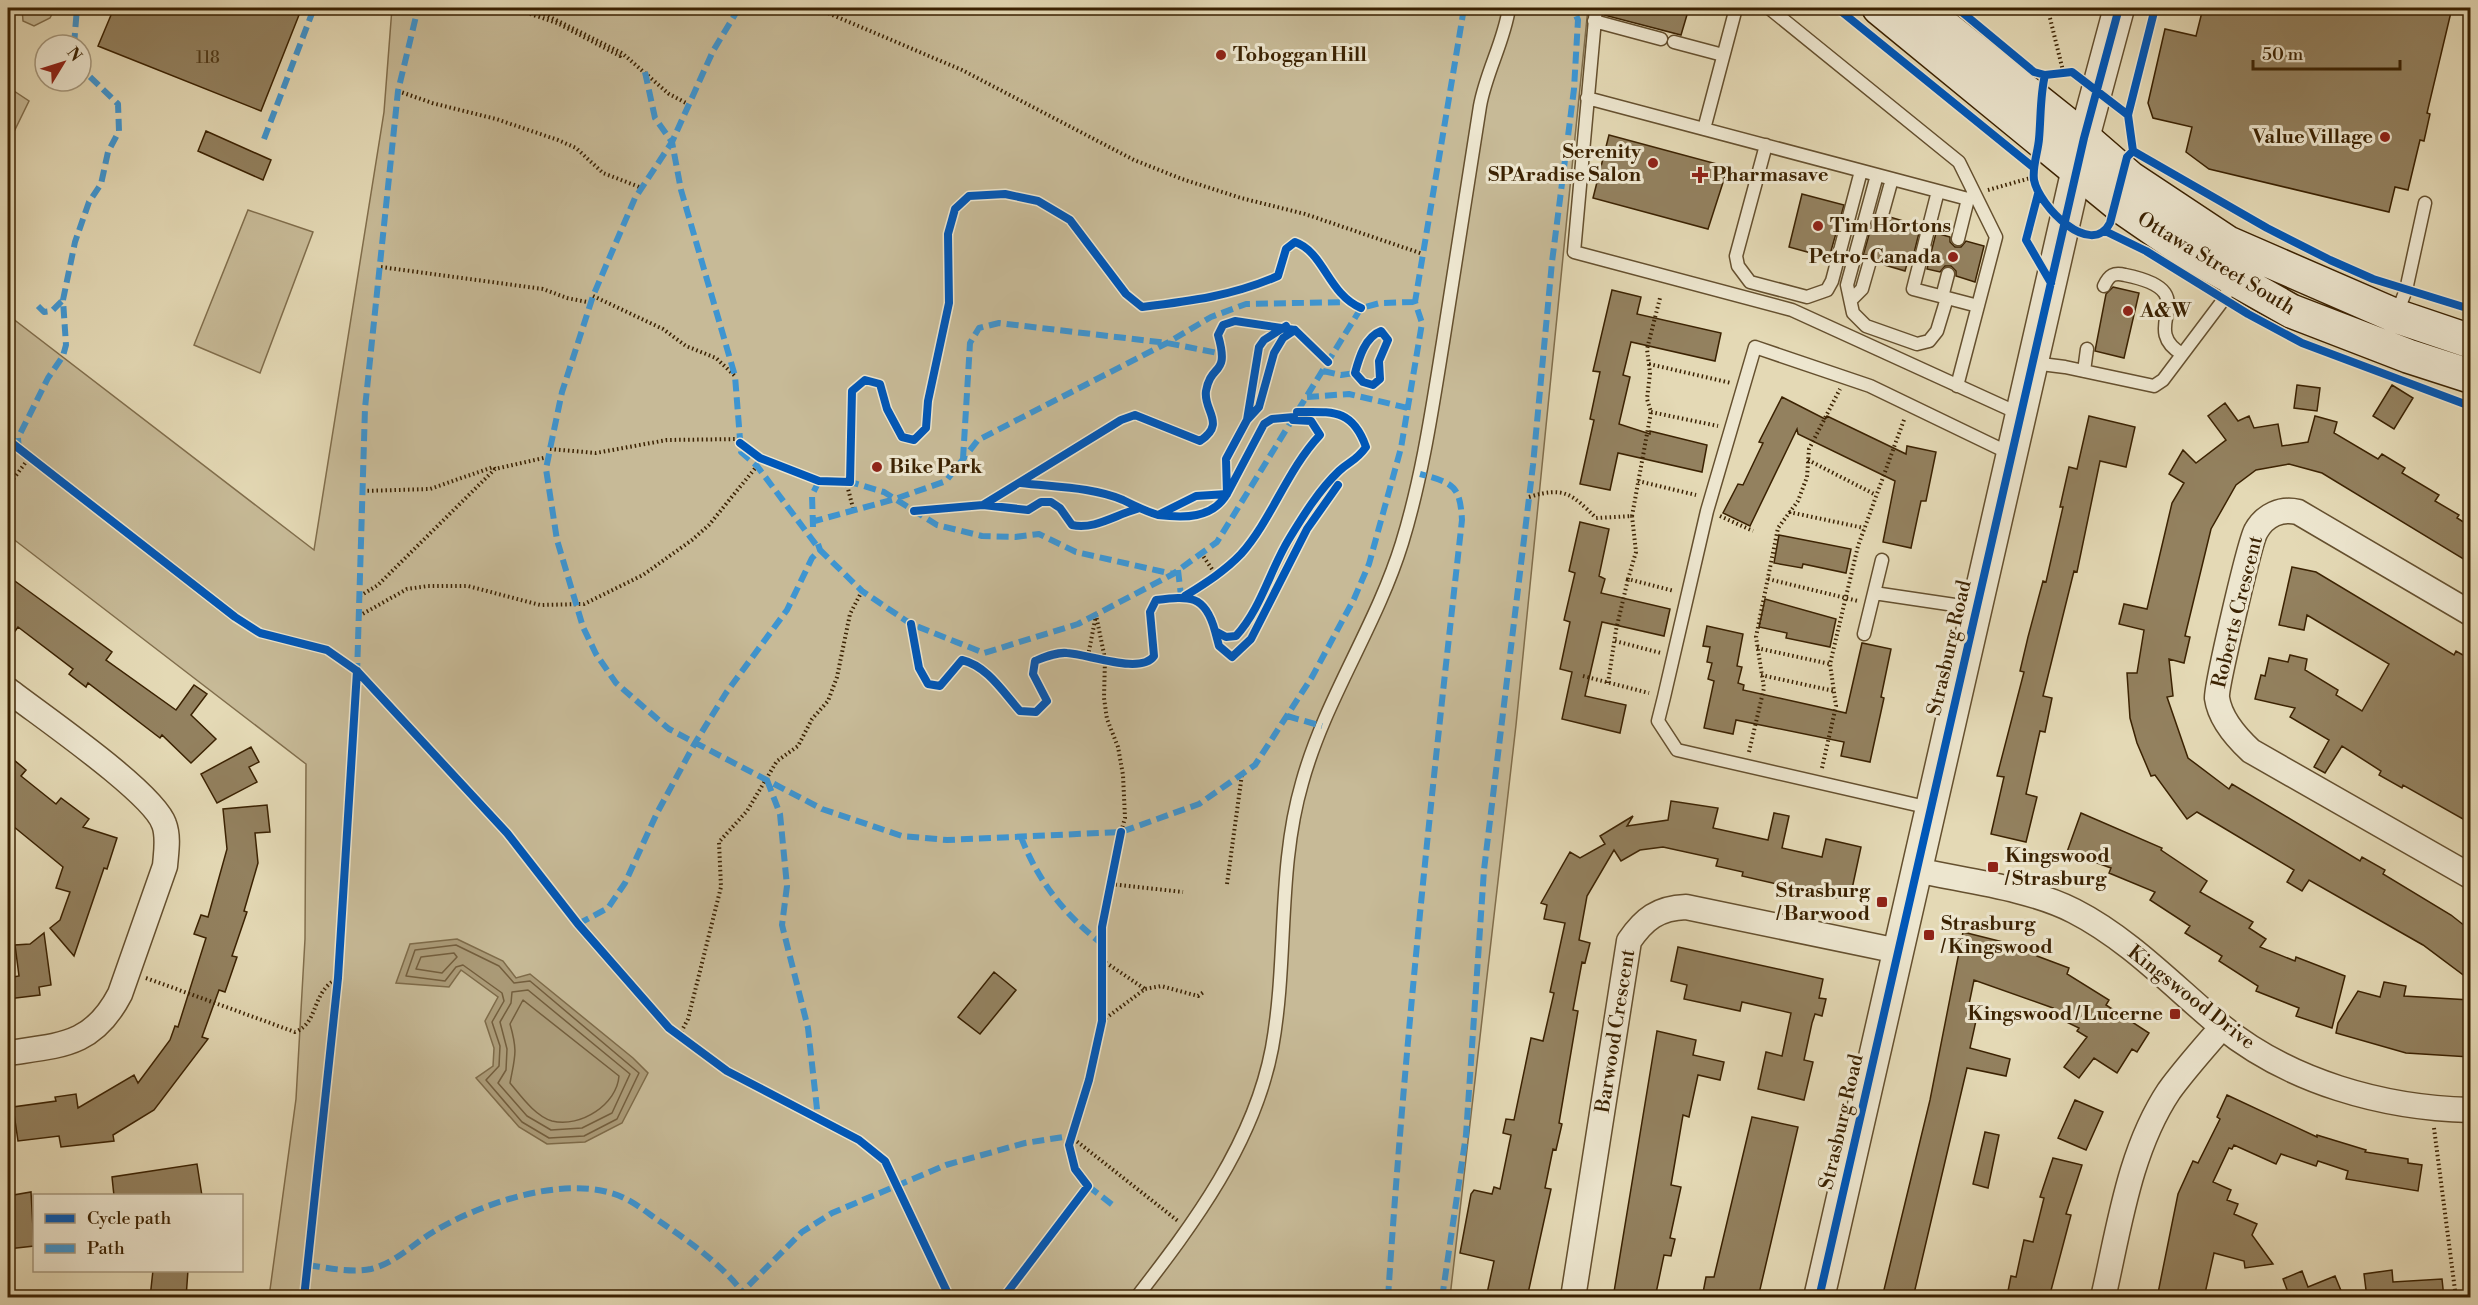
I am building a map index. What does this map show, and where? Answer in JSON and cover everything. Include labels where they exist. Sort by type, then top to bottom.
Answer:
[{"type":"main road","name":"Ottawa Street South","points":[[1879,8],[2123,208],[2190,254],[2291,310],[2470,376]]},
{"type":"main road","name":"Ottawa Street South","points":[[1921,8],[2084,138],[2130,178],[2228,243],[2396,316],[2470,341]]},
{"type":"street","name":"Strasburg Road","points":[[1819,1298],[2084,138],[2119,8]]},
{"type":"street","name":"Roberts Crescent","points":[[2470,613],[2309,517],[2288,510],[2275,512],[2254,533],[2217,698],[2235,736],[2251,751],[2470,876]]},
{"type":"street","points":[[8,690],[141,794],[161,817],[165,825],[167,844],[165,866],[120,994],[110,1012],[83,1038],[63,1044],[8,1053]]},
{"type":"street","name":"Kingswood Drive","points":[[1916,870],[2042,898],[2074,911],[2115,937],[2222,1027],[2280,1064],[2329,1085],[2379,1100],[2432,1109],[2470,1110]]},
{"type":"street","name":"Barwood Crescent","points":[[1573,1298],[1629,941],[1640,924],[1654,914],[1672,908],[1686,907],[1898,951]]},
{"type":"street","points":[[2103,1298],[2130,1182],[2151,1126],[2169,1092],[2222,1027]]},
{"type":"lane","points":[[1136,1298],[1188,1228],[1250,1124],[1262,1086],[1275,1025],[1291,831],[1298,795],[1310,755],[1384,593],[1418,483],[1429,428],[1481,100],[1505,31],[1509,8]]},
{"type":"lane","points":[[1596,8],[1574,252],[1792,310],[2020,414]]},
{"type":"lane","points":[[1704,129],[1736,8]]},
{"type":"lane","points":[[1769,8],[1959,162],[1972,197],[1996,237],[1957,386]]},
{"type":"lane","points":[[1594,21],[1661,39]]},
{"type":"lane","points":[[1674,42],[1723,55]]},
{"type":"lane","points":[[1587,98],[1938,191],[1972,197]]},
{"type":"lane","points":[[1766,145],[1736,256],[1743,275],[1750,282],[1807,297],[1827,290],[1832,281],[1861,171]]},
{"type":"lane","points":[[1877,175],[1847,285],[1853,313],[1861,322],[1917,344],[1929,341],[1937,331],[1948,274]]},
{"type":"lane","points":[[1882,215],[1892,179]]},
{"type":"lane","points":[[1938,191],[1913,289],[1978,306]]},
{"type":"lane","points":[[1958,238],[1972,197]]},
{"type":"lane","points":[[2396,316],[2406,290],[2425,203]]},
{"type":"lane","points":[[1851,300],[1862,289],[1869,261]]},
{"type":"lane","points":[[2104,286],[2108,277],[2116,273],[2151,280],[2169,300],[2164,337],[2169,346],[2182,354]]},
{"type":"lane","points":[[2032,363],[2154,386],[2224,299],[2233,277]]},
{"type":"lane","points":[[1930,808],[1677,750],[1658,721],[1707,511],[1755,347],[1870,386],[2011,454]]},
{"type":"lane","points":[[2084,371],[2087,349]]},
{"type":"lane","points":[[1864,634],[1882,560]]},
{"type":"lane","points":[[1873,599],[1975,609]]},
{"type":"path","points":[[513,8],[558,23],[620,56],[622,53]]},
{"type":"path","points":[[532,8],[622,53],[669,94],[688,104]]},
{"type":"path","points":[[816,8],[962,70],[1134,160],[1182,179],[1241,198],[1305,214],[1423,254]]},
{"type":"path","points":[[2050,18],[2063,72]]},
{"type":"path","points":[[398,91],[496,119],[558,140],[576,148],[603,173],[642,189]]},
{"type":"path","points":[[1972,197],[2035,181],[2039,138]]},
{"type":"path","points":[[381,267],[543,289],[567,298],[592,303]]},
{"type":"path","points":[[593,296],[663,330],[686,345],[716,358],[735,376]]},
{"type":"path","points":[[1608,683],[1628,579],[1636,552],[1632,516],[1651,412],[1647,399],[1649,364],[1647,349],[1660,298]]},
{"type":"path","points":[[1649,364],[1743,386]]},
{"type":"path","points":[[1746,766],[1764,688],[1756,638],[1778,528],[1798,501],[1807,477],[1809,449],[1846,378]]},
{"type":"path","points":[[1818,782],[1836,706],[1830,664],[1846,598],[1864,528],[1910,405]]},
{"type":"path","points":[[1651,412],[1731,429]]},
{"type":"path","points":[[550,449],[596,453],[667,441],[740,439]]},
{"type":"path","points":[[363,491],[430,489],[493,467],[495,469],[548,457]]},
{"type":"path","points":[[8,486],[29,459]]},
{"type":"path","points":[[1808,460],[1876,495]]},
{"type":"path","points":[[359,616],[407,589],[428,586],[468,586],[540,605],[584,604],[643,575],[692,540],[709,525],[757,466]]},
{"type":"path","points":[[360,596],[378,585],[495,469]]},
{"type":"path","points":[[846,481],[854,512]]},
{"type":"path","points":[[1638,481],[1698,495],[1707,511],[1753,531]]},
{"type":"path","points":[[1529,497],[1546,492],[1573,495],[1596,518],[1632,516]]},
{"type":"path","points":[[1789,512],[1864,528]]},
{"type":"path","points":[[1201,553],[1216,575]]},
{"type":"path","points":[[1628,579],[1688,593]]},
{"type":"path","points":[[1768,579],[1846,598],[1873,599]]},
{"type":"path","points":[[679,1036],[688,1019],[721,886],[719,842],[747,811],[777,761],[798,746],[812,719],[828,701],[837,677],[850,614],[862,591]]},
{"type":"path","points":[[1088,656],[1096,615],[1105,659],[1104,698],[1107,719],[1118,747],[1123,775],[1125,818],[1121,832]]},
{"type":"path","points":[[1615,641],[1673,656]]},
{"type":"path","points":[[1757,648],[1830,664]]},
{"type":"path","points":[[1761,675],[1834,691]]},
{"type":"path","points":[[1583,676],[1664,697]]},
{"type":"path","points":[[1227,884],[1242,774]]},
{"type":"path","points":[[1111,884],[1183,892]]},
{"type":"path","points":[[1102,960],[1145,989]]},
{"type":"path","points":[[140,976],[296,1032],[309,1022],[321,990],[338,978]]},
{"type":"path","points":[[1102,1021],[1145,989],[1161,986],[1198,996],[1205,991]]},
{"type":"path","points":[[2432,1109],[2456,1298]]},
{"type":"path","points":[[1070,1136],[1188,1228]]},
{"type":"shaded area","points":[[22,8],[55,8],[50,18],[34,26],[23,21]]},
{"type":"shaded area","points":[[392,8],[1588,8],[1516,725],[1450,1297],[269,1297],[296,1099],[305,939],[306,764],[8,535],[8,315],[314,550],[384,112]]},
{"type":"shaded area","points":[[8,87],[29,101],[8,144]]},
{"type":"shaded area","points":[[248,210],[313,232],[260,373],[194,345]]},
{"type":"water","points":[[457,939],[503,961],[516,978],[530,974],[633,1058],[648,1073],[622,1123],[585,1142],[547,1144],[519,1127],[476,1078],[493,1066],[494,1048],[485,1021],[498,997],[461,970],[449,987],[396,983],[410,944]]},
{"type":"building","points":[[114,8],[281,8],[299,15],[261,111],[98,46]]},
{"type":"building","points":[[1604,8],[1689,8],[1681,35],[1604,15]]},
{"type":"building","points":[[2203,8],[2452,8],[2427,113],[2430,114],[2424,141],[2420,140],[2408,190],[2395,187],[2389,212],[2209,169],[2186,152],[2192,127],[2153,118],[2148,103],[2165,29],[2196,36]]},
{"type":"building","points":[[206,131],[271,160],[263,180],[198,151]]},
{"type":"building","points":[[1609,135],[1728,167],[1708,229],[1593,198]]},
{"type":"building","name":"Tim Hortons","points":[[1802,194],[1844,205],[1829,258],[1789,247]]},
{"type":"building","points":[[1874,217],[1880,223],[1890,217],[1917,225],[1920,229],[1911,265],[1907,264],[1905,271],[1878,263],[1873,253],[1863,256]]},
{"type":"building","name":"Petro-Canada","points":[[1936,233],[1950,237],[1950,242],[1955,247],[1961,247],[1966,241],[1984,246],[1975,282],[1956,276],[1956,271],[1951,266],[1945,266],[1940,272],[1927,269]]},
{"type":"building","points":[[2113,287],[2139,293],[2124,358],[2095,351],[2106,294]]},
{"type":"building","points":[[1612,290],[1641,297],[1637,314],[1721,333],[1715,361],[1631,342],[1623,375],[1630,377],[1619,424],[1650,434],[1650,431],[1707,445],[1702,472],[1618,453],[1610,490],[1580,484],[1594,420],[1590,419],[1600,372],[1593,371]]},
{"type":"building","points":[[2297,385],[2320,388],[2317,411],[2294,408]]},
{"type":"building","points":[[2392,385],[2413,398],[2394,429],[2373,416]]},
{"type":"building","points":[[1782,397],[1825,419],[1827,416],[1906,454],[1907,446],[1936,452],[1926,501],[1921,501],[1911,548],[1883,542],[1895,481],[1798,434],[1797,429],[1750,526],[1723,513],[1738,484],[1743,485],[1763,443],[1759,442]]},
{"type":"building","points":[[2225,403],[2238,421],[2249,416],[2254,428],[2278,424],[2282,446],[2308,442],[2315,416],[2337,422],[2334,433],[2378,459],[2382,454],[2405,468],[2402,473],[2439,495],[2435,501],[2459,515],[2457,518],[2470,526],[2470,563],[2322,473],[2289,464],[2256,470],[2236,485],[2211,529],[2185,636],[2190,637],[2184,663],[2169,659],[2173,696],[2167,697],[2188,758],[2229,789],[2232,784],[2360,861],[2362,857],[2385,870],[2383,874],[2451,915],[2470,930],[2470,980],[2423,945],[2309,880],[2302,891],[2287,882],[2294,870],[2197,812],[2187,819],[2155,775],[2151,776],[2137,743],[2130,718],[2127,673],[2137,673],[2144,630],[2119,624],[2124,604],[2147,609],[2172,503],[2184,483],[2169,474],[2183,450],[2196,463],[2226,440],[2208,416]]},
{"type":"building","points":[[2089,416],[2135,427],[2126,467],[2100,461],[2077,572],[2074,571],[2043,696],[2052,698],[2045,732],[2040,731],[2026,794],[2037,797],[2026,842],[1991,834],[2004,777],[1997,776],[2024,672],[2020,671],[2028,637],[2043,581],[2046,582],[2063,507],[2060,507],[2069,467],[2077,469]]},
{"type":"building","points":[[1580,522],[1609,529],[1599,576],[1605,579],[1601,593],[1670,609],[1664,636],[1602,622],[1585,696],[1626,705],[1620,733],[1562,719],[1572,672],[1560,669],[1570,622],[1564,620],[1575,573],[1569,571]]},
{"type":"building","points":[[1779,535],[1851,549],[1846,573],[1803,564],[1802,568],[1774,563]]},
{"type":"building","points":[[2292,567],[2316,572],[2454,655],[2456,651],[2470,659],[2470,823],[2403,785],[2402,788],[2379,775],[2381,771],[2342,746],[2325,773],[2314,767],[2329,740],[2290,717],[2295,708],[2255,699],[2261,675],[2265,676],[2269,658],[2288,662],[2290,655],[2307,659],[2305,670],[2338,690],[2336,695],[2362,711],[2389,664],[2307,615],[2304,630],[2279,625]]},
{"type":"building","points":[[8,576],[112,652],[106,660],[176,710],[194,685],[207,694],[191,715],[216,739],[191,763],[162,735],[160,738],[88,683],[86,687],[69,674],[73,669],[18,627],[8,641]]},
{"type":"building","points":[[1765,599],[1836,619],[1830,647],[1786,638],[1787,633],[1759,627]]},
{"type":"building","points":[[1707,626],[1743,634],[1737,666],[1742,667],[1738,683],[1744,685],[1743,690],[1846,713],[1862,643],[1891,649],[1881,697],[1884,698],[1870,762],[1841,756],[1844,742],[1736,720],[1733,734],[1704,728],[1714,681],[1708,679],[1712,663],[1707,662],[1710,647],[1703,646]]},
{"type":"building","points":[[251,747],[259,762],[249,767],[257,782],[217,803],[201,774]]},
{"type":"building","points":[[8,755],[26,770],[21,776],[56,804],[61,798],[89,819],[83,827],[117,838],[107,869],[104,868],[74,956],[50,928],[60,920],[70,892],[56,888],[63,867],[8,822]]},
{"type":"building","points":[[1671,801],[1718,808],[1713,828],[1768,840],[1774,813],[1789,816],[1782,848],[1822,857],[1826,839],[1861,847],[1852,889],[1840,886],[1838,898],[1742,876],[1743,872],[1716,866],[1718,859],[1663,847],[1640,850],[1621,861],[1614,850],[1587,896],[1579,940],[1590,943],[1585,963],[1582,962],[1573,1010],[1578,1011],[1559,1123],[1562,1124],[1556,1150],[1553,1149],[1545,1188],[1551,1189],[1527,1298],[1486,1298],[1494,1261],[1460,1253],[1471,1194],[1474,1190],[1492,1194],[1494,1187],[1500,1189],[1511,1135],[1503,1133],[1506,1119],[1514,1120],[1531,1038],[1543,1041],[1554,993],[1550,992],[1565,923],[1544,919],[1547,905],[1541,903],[1570,852],[1580,858],[1605,844],[1600,836],[1633,816],[1627,826],[1668,820]]},
{"type":"building","points":[[267,805],[270,832],[255,833],[258,863],[244,911],[247,912],[232,956],[237,957],[225,992],[219,990],[202,1037],[208,1039],[154,1110],[113,1135],[114,1141],[61,1147],[59,1136],[18,1141],[13,1107],[56,1101],[55,1097],[76,1094],[78,1108],[134,1075],[138,1083],[170,1040],[175,1026],[178,1027],[206,938],[194,934],[201,915],[208,917],[227,849],[223,809]]},
{"type":"building","points":[[2081,813],[2162,848],[2161,850],[2207,881],[2200,892],[2253,922],[2249,928],[2266,939],[2260,947],[2295,961],[2296,957],[2345,976],[2332,1028],[2296,1016],[2299,1008],[2256,991],[2258,986],[2219,961],[2222,956],[2185,933],[2190,926],[2150,900],[2155,892],[2109,873],[2111,868],[2067,852]]},
{"type":"building","points":[[1963,932],[2039,951],[2037,956],[2069,968],[2067,974],[2109,1000],[2106,1005],[2149,1033],[2137,1052],[2132,1049],[2117,1073],[2094,1058],[2079,1078],[2064,1067],[2087,1037],[2077,1031],[2079,1028],[2050,1014],[2053,1008],[1974,980],[1967,1014],[1977,1016],[1970,1048],[2010,1059],[2006,1076],[1967,1068],[1913,1298],[1882,1298],[1930,1100]]},
{"type":"building","points":[[44,933],[51,985],[39,987],[40,995],[8,999],[8,978],[19,976],[15,945],[30,944]]},
{"type":"building","points":[[1678,947],[1823,979],[1819,998],[1826,999],[1822,1016],[1815,1014],[1804,1060],[1813,1062],[1804,1100],[1758,1089],[1766,1052],[1782,1056],[1791,1013],[1742,1002],[1740,1011],[1684,999],[1687,985],[1671,981]]},
{"type":"building","points":[[994,972],[1016,990],[980,1034],[958,1017]]},
{"type":"building","points":[[2384,982],[2406,986],[2404,996],[2470,1000],[2470,1057],[2406,1053],[2336,1033],[2338,1023],[2358,991],[2380,997]]},
{"type":"building","points":[[1657,1031],[1696,1040],[1693,1055],[1724,1062],[1720,1080],[1698,1075],[1689,1117],[1683,1115],[1671,1185],[1681,1187],[1670,1238],[1675,1239],[1671,1256],[1664,1255],[1655,1298],[1613,1298]]},
{"type":"building","points":[[2227,1095],[2317,1137],[2317,1135],[2366,1150],[2365,1152],[2408,1159],[2408,1163],[2422,1165],[2418,1191],[2346,1179],[2348,1171],[2318,1161],[2316,1166],[2281,1154],[2276,1164],[2234,1145],[2232,1149],[2229,1148],[2213,1182],[2231,1190],[2227,1200],[2238,1204],[2234,1214],[2257,1224],[2252,1235],[2273,1264],[2245,1268],[2244,1261],[2214,1253],[2204,1298],[2157,1298],[2178,1194],[2193,1161],[2198,1163],[2220,1119],[2217,1117]]},
{"type":"building","points":[[2075,1100],[2103,1112],[2086,1150],[2058,1138]]},
{"type":"building","points":[[1752,1117],[1798,1127],[1758,1298],[1702,1298],[1706,1277],[1714,1277]]},
{"type":"building","points":[[1985,1132],[1999,1135],[1988,1188],[1973,1184]]},
{"type":"building","points":[[2053,1158],[2082,1165],[2066,1214],[2071,1215],[2049,1298],[2034,1298],[2008,1291],[2011,1276],[2016,1277],[2024,1240],[2033,1242],[2044,1198],[2040,1197]]},
{"type":"building","points":[[197,1164],[202,1194],[114,1194],[112,1177]]},
{"type":"building","points":[[31,1192],[33,1246],[8,1249],[8,1196]]},
{"type":"building","points":[[2392,1270],[2393,1282],[2442,1279],[2444,1298],[2367,1298],[2364,1274]]},
{"type":"building","points":[[2302,1271],[2308,1287],[2335,1276],[2344,1298],[2284,1298],[2289,1295],[2283,1279]]},
{"type":"building","points":[[153,1272],[188,1272],[186,1298],[150,1298]]},
{"type":"marked path","points":[[75,33],[77,8]]},
{"type":"marked path","points":[[264,139],[314,8]]},
{"type":"marked path","points":[[357,675],[365,408],[398,91],[418,8]]},
{"type":"marked path","points":[[739,8],[713,51],[672,142],[681,190],[735,376],[741,452],[757,466],[820,550],[862,591],[911,624],[984,653],[1078,624],[1173,574],[1217,542],[1361,308],[1380,303],[1415,302]]},
{"type":"marked path","points":[[645,72],[655,118],[672,142],[635,198],[593,296],[562,392],[546,469],[557,540],[583,627],[596,654],[616,683],[669,729],[822,809],[902,836],[947,840],[1121,832],[1199,804],[1255,765],[1312,677],[1354,599],[1369,564],[1401,448],[1422,323],[1415,302],[1464,8]]},
{"type":"marked path","points":[[1442,1298],[1466,1135],[1484,870],[1533,465],[1552,262],[1574,89],[1578,20],[1573,8]]},
{"type":"marked path","points":[[19,450],[18,438],[48,378],[63,356],[66,345],[63,300],[75,242],[89,202],[101,184],[108,152],[119,131],[118,104],[93,80]]},
{"type":"marked path","points":[[38,306],[44,312],[52,311],[63,300]]},
{"type":"marked path","points":[[811,522],[895,499],[946,481],[978,440],[1167,343],[1211,317],[1246,304],[1349,302]]},
{"type":"marked path","points":[[963,459],[970,343],[979,328],[999,323],[1167,343],[1223,354]]},
{"type":"marked path","points":[[1323,371],[1341,375],[1355,373]]},
{"type":"marked path","points":[[1307,397],[1349,394],[1408,408]]},
{"type":"marked path","points":[[1388,1298],[1411,1006],[1462,520],[1459,499],[1453,487],[1420,474]]},
{"type":"marked path","points":[[813,527],[812,495],[819,481]]},
{"type":"marked path","points":[[847,481],[884,492],[937,525],[982,536],[1015,537],[1039,534],[1076,552],[1173,574]]},
{"type":"marked path","points":[[578,924],[608,908],[625,883],[657,813],[695,743],[726,693],[787,610],[812,558],[820,550],[818,544]]},
{"type":"marked path","points":[[1178,570],[1181,596]]},
{"type":"marked path","points":[[1287,716],[1322,726]]},
{"type":"marked path","points":[[767,780],[780,814],[787,886],[782,925],[808,1028],[818,1118]]},
{"type":"marked path","points":[[1021,837],[1035,868],[1054,896],[1075,920],[1101,943]]},
{"type":"marked path","points":[[736,1298],[802,1232],[832,1213],[946,1165],[1025,1143],[1070,1136]]},
{"type":"marked path","points":[[1088,1186],[1114,1206]]},
{"type":"marked path","points":[[308,1265],[332,1269],[371,1269],[396,1258],[452,1222],[496,1203],[544,1191],[568,1188],[590,1189],[618,1195],[644,1210],[708,1257],[729,1276],[747,1298]]},
{"type":"cycle path","points":[[1837,8],[2034,168]]},
{"type":"cycle path","points":[[1957,8],[2034,72],[2045,75],[2072,72],[2128,115]]},
{"type":"cycle path","points":[[1819,1298],[2084,138],[2119,8]]},
{"type":"cycle path","points":[[2045,75],[2034,180],[2045,203],[2067,225],[2079,232],[2091,235],[2101,233],[2110,223],[2127,157],[2133,151],[2128,115],[2155,8]]},
{"type":"cycle path","points":[[2133,151],[2267,228],[2330,260],[2373,279],[2470,309]]},
{"type":"cycle path","points":[[740,443],[760,458],[819,481],[850,482],[852,391],[865,380],[880,384],[887,409],[902,437],[914,440],[926,428],[928,401],[949,303],[948,234],[955,209],[969,196],[1005,194],[1038,201],[1070,220],[1126,294],[1142,307],[1228,293],[1278,276],[1286,249],[1295,242],[1305,247],[1341,293],[1361,308]]},
{"type":"cycle path","points":[[2038,194],[2026,240],[2051,283]]},
{"type":"cycle path","points":[[2105,231],[2146,251],[2248,314],[2302,343],[2470,406]]},
{"type":"cycle path","points":[[914,511],[983,505],[1121,420],[1135,415],[1200,441],[1208,435],[1213,423],[1206,391],[1208,382],[1221,364],[1218,335],[1223,325],[1235,321],[1295,330],[1328,362]]},
{"type":"cycle path","points":[[1247,420],[1259,347],[1264,340],[1286,326]]},
{"type":"cycle path","points":[[1021,483],[1099,492],[1158,515],[1196,496],[1227,494],[1226,459],[1247,420],[1259,407],[1274,353],[1283,338],[1295,330]]},
{"type":"cycle path","points":[[1381,331],[1388,340],[1379,361],[1380,379],[1373,385],[1363,382],[1355,373],[1367,343],[1381,331]]},
{"type":"cycle path","points":[[911,624],[919,668],[928,684],[940,686],[962,660],[987,674],[1020,711],[1036,712],[1047,701],[1033,674],[1035,661],[1055,654],[1067,653],[1126,664],[1138,664],[1154,656],[1150,612],[1156,600],[1178,598],[1194,600],[1206,610],[1215,631],[1226,637],[1236,636],[1259,602],[1282,551],[1312,503],[1332,478],[1366,447],[1354,425],[1347,419],[1331,413],[1297,412]]},
{"type":"cycle path","points":[[1158,515],[1197,515],[1214,508],[1227,494],[1264,424],[1272,419],[1294,417]]},
{"type":"cycle path","points":[[1185,596],[1221,572],[1241,554],[1262,526],[1298,463],[1320,435],[1311,421],[1293,420]]},
{"type":"cycle path","points":[[8,440],[235,617],[260,633],[327,650],[357,671],[507,833],[578,924],[669,1028],[727,1071],[859,1140],[885,1161],[950,1298]]},
{"type":"cycle path","points":[[1215,631],[1219,646],[1232,657],[1251,639],[1307,529],[1338,485]]},
{"type":"cycle path","points":[[983,505],[1028,510],[1041,502],[1051,502],[1060,508],[1072,525],[1080,526],[1096,524],[1137,509]]},
{"type":"cycle path","points":[[304,1298],[338,978],[357,671]]},
{"type":"cycle path","points":[[1003,1298],[1088,1186],[1075,1169],[1069,1145],[1089,1080],[1102,1021],[1102,927],[1121,832]]},
{"type":"place","name":"Toboggan Hill","points":[[1221,55]]},
{"type":"place","name":"Value Village","points":[[2385,137]]},
{"type":"place","name":"Serenity SPAradise Salon","points":[[1653,163]]},
{"type":"place","name":"Pharmasave","points":[[1700,175]]},
{"type":"place","name":"Tim Hortons","points":[[1818,226]]},
{"type":"place","name":"Petro-Canada","points":[[1953,257]]},
{"type":"place","name":"A&W","points":[[2128,311]]},
{"type":"place","name":"Bike Park","points":[[877,467]]},
{"type":"place","name":"Kingswood / Strasburg","points":[[1993,867]]},
{"type":"place","name":"Strasburg / Barwood","points":[[1882,902]]},
{"type":"place","name":"Strasburg / Kingswood","points":[[1929,935]]},
{"type":"place","name":"Kingswood / Lucerne","points":[[2175,1014]]}]
